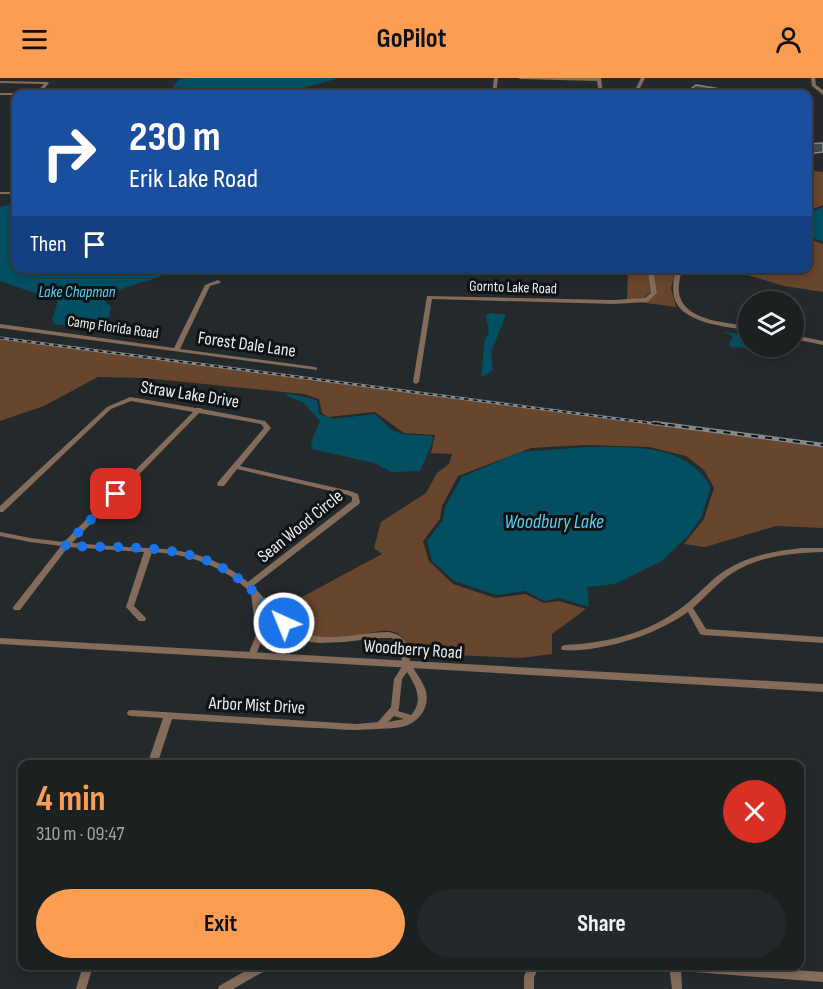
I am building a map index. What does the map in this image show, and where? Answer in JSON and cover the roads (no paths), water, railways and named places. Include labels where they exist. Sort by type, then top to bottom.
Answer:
[{"type":"street","points":[[520,78],[599,79]]},
{"type":"street","points":[[637,90],[643,78]]},
{"type":"street","points":[[639,84],[648,78]]},
{"type":"street","points":[[813,78],[814,85],[823,93]]},
{"type":"street","points":[[0,82],[16,80],[47,83],[40,90]]},
{"type":"street","name":"Gornto Lake Road","points":[[416,382],[429,297],[614,302],[647,300],[654,293],[651,273]]},
{"type":"street","points":[[678,273],[674,288],[676,302],[681,308],[702,318],[738,326]]},
{"type":"street","name":"Camp Florida Road","points":[[0,326],[176,350],[207,285],[218,282]]},
{"type":"street","points":[[804,339],[823,343]]},
{"type":"street","name":"Forest Dale Lane","points":[[176,350],[315,369]]},
{"type":"street","name":"Straw Lake Drive","points":[[0,510],[3,503],[109,408],[130,399],[200,409],[263,422],[268,428],[221,484]]},
{"type":"street","points":[[17,608],[65,546],[200,409]]},
{"type":"street","name":"Sean Wood Circle","points":[[236,467],[350,493],[355,496],[356,502],[251,590]]},
{"type":"street","points":[[0,534],[43,544],[149,550],[191,555],[221,567],[251,590],[289,628],[309,639],[333,642],[378,634],[393,635],[403,643],[408,665],[422,691],[422,704],[412,719],[392,712]]},
{"type":"street","points":[[142,619],[130,607],[149,550]]},
{"type":"street","points":[[566,648],[596,647],[637,636],[688,607],[714,581],[742,564],[775,554],[823,550]]},
{"type":"street","points":[[251,590],[260,635],[252,654]]},
{"type":"street","points":[[688,607],[703,632],[823,640]]},
{"type":"street","points":[[260,635],[267,631],[289,628]]},
{"type":"street","name":"Woodberry Road","points":[[0,641],[823,688]]},
{"type":"street","points":[[381,725],[395,708],[398,679],[408,665]]},
{"type":"street","name":"Arbor Mist Drive","points":[[131,713],[357,727],[381,725],[394,727],[412,719]]},
{"type":"street","points":[[154,760],[168,717]]},
{"type":"street","points":[[81,989],[87,970]]},
{"type":"street","points":[[223,989],[257,970]]},
{"type":"street","points":[[675,970],[677,989]]},
{"type":"street","points":[[728,970],[823,977]]},
{"type":"street","points":[[529,989],[532,971]]},
{"type":"water","points":[[185,78],[339,78],[297,90],[171,90],[178,80]]},
{"type":"water","name":"Lake Chapman","points":[[12,204],[12,273],[166,273],[99,296],[111,307],[108,320],[96,324],[56,325],[52,320],[58,301],[0,281],[0,207]]},
{"type":"water","points":[[823,207],[823,242],[812,237],[812,212]]},
{"type":"water","points":[[489,313],[506,315],[491,352],[493,370],[483,377],[481,376],[485,339],[489,332],[486,315]]},
{"type":"water","points":[[723,332],[738,334],[738,347],[729,345],[733,336]]},
{"type":"water","points":[[290,394],[317,400],[319,414],[333,419],[375,414],[392,430],[402,434],[432,436],[433,441],[420,471],[392,472],[374,463],[312,449],[311,442],[320,421],[303,402],[284,395]]},
{"type":"water","name":"Woodbury Lake","points":[[587,447],[640,448],[673,455],[688,462],[711,487],[701,518],[688,536],[662,561],[615,584],[587,587],[589,607],[559,598],[545,601],[525,591],[497,595],[454,581],[432,561],[427,541],[443,520],[445,507],[462,477],[520,452]]},
{"type":"railway","points":[[0,338],[665,425]]},
{"type":"railway","points":[[654,423],[823,445]]}]
